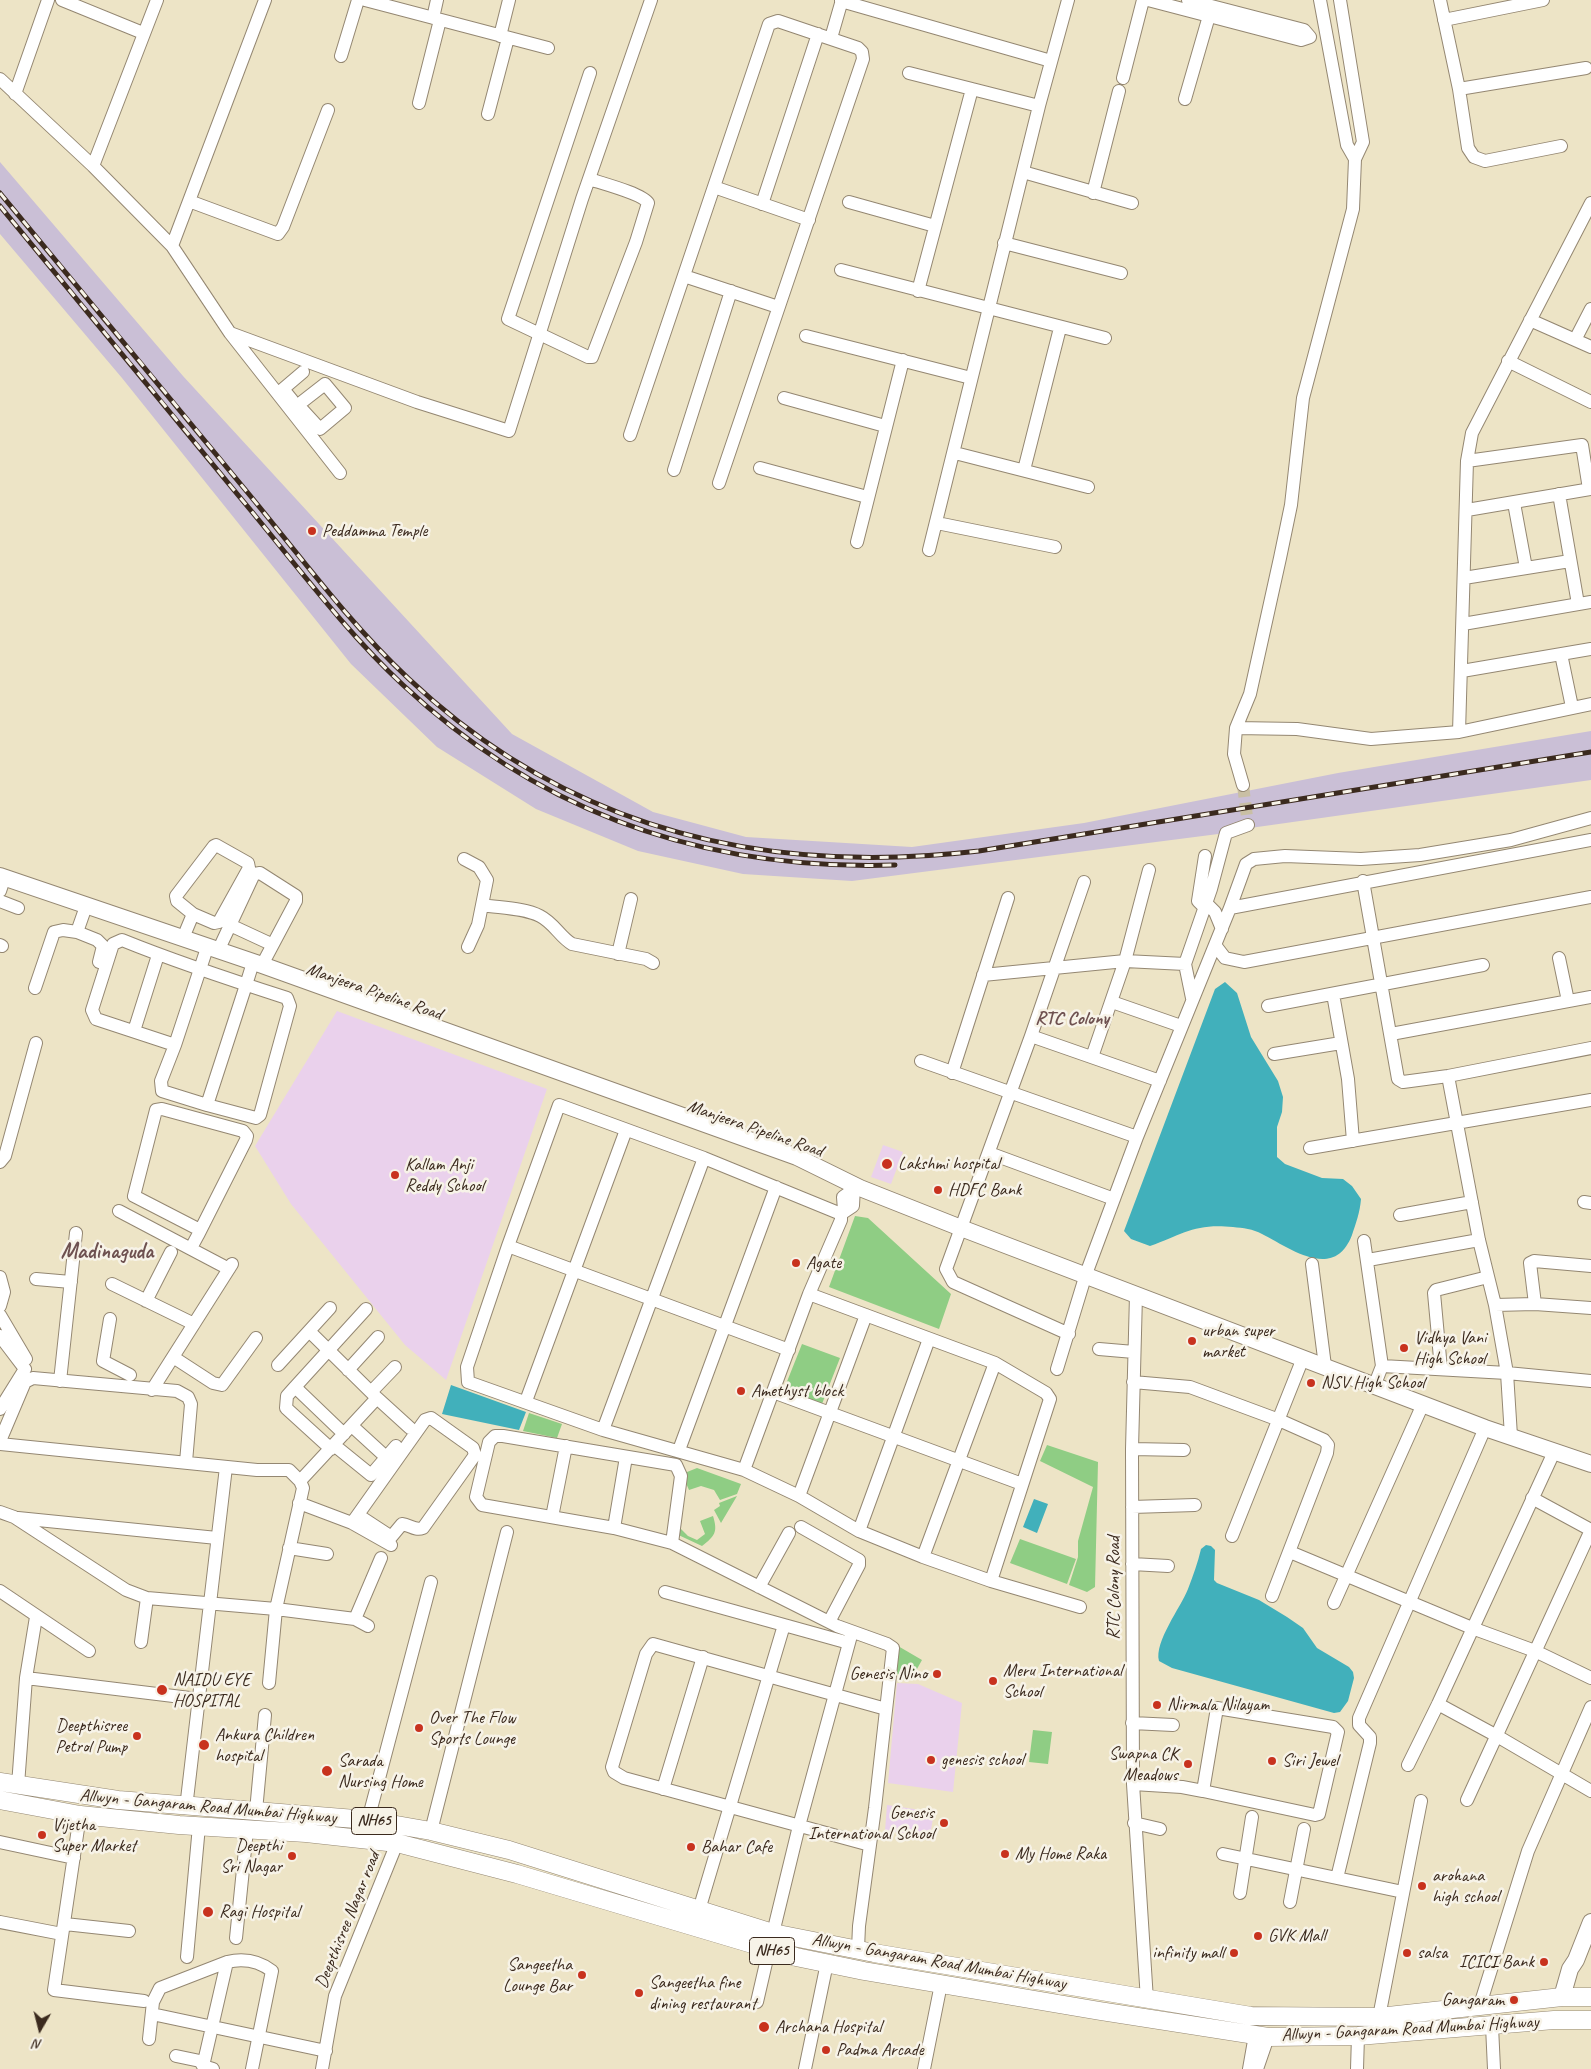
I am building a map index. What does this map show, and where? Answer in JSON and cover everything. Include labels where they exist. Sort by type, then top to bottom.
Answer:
[{"type":"highway","name":"Allwyn - Gangaram Road Mumbai Highway","points":[[0,1782],[100,1798],[186,1808],[256,1811],[368,1820],[431,1831],[554,1864],[773,1933],[1147,2000],[1251,2016],[1379,2017],[1480,2005],[1576,1997]]},
{"type":"highway","name":"Allwyn - Gangaram Road Mumbai Highway","points":[[0,1800],[80,1814],[198,1826],[306,1833],[397,1843],[548,1883],[769,1950],[826,1963],[941,1984],[1262,2036],[1358,2036],[1554,2020],[1591,2020]]},
{"type":"highway","points":[[530,1878],[536,1859]]},
{"type":"highway","points":[[548,1883],[554,1864]]},
{"type":"highway","points":[[1408,2013],[1410,2032]]},
{"type":"main road","name":"Manjeera Pipeline Road","points":[[0,888],[60,900],[183,938],[208,958]]},
{"type":"main road","name":"Manjeera Pipeline Road","points":[[60,900],[84,912],[208,958],[617,1100],[795,1167],[832,1176],[853,1188],[1086,1274],[1136,1295],[1375,1384],[1485,1428],[1591,1464]]},
{"type":"main road","points":[[1576,1997],[1570,1969],[1576,1960],[1591,1922]]},
{"type":"street","points":[[15,94],[48,0]]},
{"type":"street","points":[[62,0],[143,33]]},
{"type":"street","points":[[93,166],[157,0]]},
{"type":"street","points":[[172,246],[264,0]]},
{"type":"street","points":[[340,56],[358,0]]},
{"type":"street","points":[[365,0],[548,48]]},
{"type":"street","points":[[419,103],[436,19],[437,0]]},
{"type":"street","points":[[488,114],[504,37],[509,0]]},
{"type":"street","points":[[230,333],[418,402],[509,431],[589,179],[651,0]]},
{"type":"street","points":[[762,204],[839,0],[1051,61]]},
{"type":"street","points":[[930,550],[1038,106],[1068,0]]},
{"type":"street","points":[[1123,78],[1144,0]]},
{"type":"street","points":[[1148,0],[1301,40],[1310,37]]},
{"type":"street","points":[[1188,0],[1304,30],[1310,37],[1328,42],[1347,44]]},
{"type":"street","points":[[1320,0],[1347,145],[1355,159]]},
{"type":"street","points":[[1243,785],[1234,754],[1236,728],[1250,694],[1280,558],[1290,505],[1304,398],[1353,209],[1355,159],[1363,142],[1340,0]]},
{"type":"street","points":[[1440,0],[1459,89],[1468,148],[1474,157],[1485,161],[1561,146]]},
{"type":"street","points":[[1444,20],[1543,0]]},
{"type":"street","points":[[1185,100],[1209,16]]},
{"type":"street","points":[[630,435],[769,24],[778,21],[861,50],[863,59],[719,483]]},
{"type":"street","points":[[1459,89],[1586,68]]},
{"type":"street","points":[[589,179],[646,200],[648,204],[592,357],[540,336],[508,320],[590,73]]},
{"type":"street","points":[[909,73],[1038,106]]},
{"type":"street","points":[[0,79],[93,166],[172,246],[230,333],[294,406],[338,465]]},
{"type":"street","points":[[918,291],[972,89]]},
{"type":"street","points":[[1093,193],[1119,91]]},
{"type":"street","points":[[189,202],[273,234],[278,234],[284,227],[328,110]]},
{"type":"street","points":[[1022,172],[1132,203]]},
{"type":"street","points":[[714,187],[809,220]]},
{"type":"street","points":[[849,202],[935,226]]},
{"type":"street","points":[[1459,732],[1467,461],[1472,433],[1508,361],[1590,208]]},
{"type":"street","points":[[1004,243],[1121,272]]},
{"type":"street","points":[[841,270],[1060,328],[1106,338]]},
{"type":"street","points":[[684,276],[778,307]]},
{"type":"street","points":[[674,470],[731,291]]},
{"type":"street","points":[[1575,340],[1591,309]]},
{"type":"street","points":[[1530,320],[1591,347]]},
{"type":"street","points":[[1024,470],[1060,328]]},
{"type":"street","points":[[806,336],[971,378]]},
{"type":"street","points":[[857,542],[903,360]]},
{"type":"street","points":[[1508,361],[1591,402]]},
{"type":"street","points":[[280,392],[303,372]]},
{"type":"street","points":[[294,406],[325,384],[345,406],[344,410],[321,429],[308,424]]},
{"type":"street","points":[[784,398],[885,426]]},
{"type":"street","points":[[1467,461],[1586,445],[1590,489],[1467,510]]},
{"type":"street","points":[[955,453],[1088,487]]},
{"type":"street","points":[[760,468],[867,497]]},
{"type":"street","points":[[1559,494],[1578,604]]},
{"type":"street","points":[[1514,503],[1526,568]]},
{"type":"street","points":[[937,523],[1055,547]]},
{"type":"street","points":[[1464,578],[1570,561]]},
{"type":"street","points":[[1463,624],[1591,602]]},
{"type":"street","points":[[1462,671],[1591,648]]},
{"type":"street","points":[[1561,654],[1572,707]]},
{"type":"street","points":[[1236,728],[1297,729],[1336,736],[1371,739],[1459,732],[1591,704]]},
{"type":"street","points":[[1057,1369],[1086,1274],[1137,1137],[1192,998],[1222,929],[1243,871],[1254,859],[1285,856],[1394,858],[1484,846],[1591,818]]},
{"type":"street","points":[[1192,998],[1185,964],[1226,834],[1248,825]]},
{"type":"street","points":[[1511,840],[1517,853]]},
{"type":"street","points":[[1230,908],[1363,881],[1591,840]]},
{"type":"street","points":[[216,845],[248,863],[249,868],[218,922],[214,923],[193,914],[177,901],[176,896],[214,846],[216,845]]},
{"type":"street","points":[[1484,846],[1488,858]]},
{"type":"street","points":[[1206,856],[1198,901],[1204,907],[1209,906],[1215,912],[1222,929]]},
{"type":"street","points":[[464,859],[479,867],[485,873],[487,880],[482,905],[468,947]]},
{"type":"street","points":[[1092,1057],[1125,961],[1149,870]]},
{"type":"street","points":[[207,1105],[253,973],[296,901],[296,896],[260,873],[254,874],[230,925],[208,958],[160,1081],[162,1090],[207,1105],[252,1118],[260,1115],[290,1002],[253,973]]},
{"type":"street","points":[[1363,881],[1398,1079],[1403,1082],[1448,1076],[1591,1048]]},
{"type":"street","points":[[1068,1334],[953,1282],[946,1269],[1032,1036],[1084,882]]},
{"type":"street","points":[[0,888],[18,908]]},
{"type":"street","points":[[1215,945],[1225,958],[1244,962],[1591,897]]},
{"type":"street","points":[[952,1073],[1008,898]]},
{"type":"street","points":[[618,954],[631,899]]},
{"type":"street","points":[[482,905],[541,916],[564,939],[572,944],[653,963]]},
{"type":"street","points":[[77,932],[84,912]]},
{"type":"street","points":[[183,938],[193,914]]},
{"type":"street","points":[[230,925],[271,944]]},
{"type":"street","points":[[36,988],[54,932],[58,930],[77,932],[97,940],[104,946],[85,1007]]},
{"type":"street","points":[[175,1045],[96,1018],[92,1010],[114,944],[122,940],[158,955],[208,958]]},
{"type":"street","points":[[134,1031],[158,955]]},
{"type":"street","points":[[1559,958],[1568,1002]]},
{"type":"street","points":[[983,975],[1125,961],[1185,964]]},
{"type":"street","points":[[1268,1006],[1483,965]]},
{"type":"street","points":[[1333,994],[1348,1079],[1353,1141]]},
{"type":"street","points":[[1391,1034],[1591,997]]},
{"type":"street","points":[[1112,1002],[1181,1026]]},
{"type":"street","points":[[1032,1036],[1160,1081]]},
{"type":"street","points":[[0,1162],[5,1156],[36,1043]]},
{"type":"street","points":[[1274,1054],[1341,1044]]},
{"type":"street","points":[[920,1061],[1137,1137]]},
{"type":"street","points":[[1448,1076],[1479,1240],[1495,1305],[1507,1373],[1511,1436]]},
{"type":"street","points":[[1310,1148],[1591,1100]]},
{"type":"street","points":[[843,1212],[560,1105],[508,1246],[466,1374],[468,1382],[526,1401],[603,1430],[679,1450],[744,1470],[799,1496],[858,1530],[923,1557],[991,1581],[1080,1607]]},
{"type":"street","points":[[191,1248],[246,1140],[247,1136],[243,1131],[162,1109],[156,1110],[134,1196],[200,1230]]},
{"type":"street","points":[[526,1401],[626,1130]]},
{"type":"street","points":[[989,1153],[1114,1198]]},
{"type":"street","points":[[603,1430],[704,1158]]},
{"type":"street","points":[[679,1450],[776,1187]]},
{"type":"street","points":[[744,1470],[809,1294],[843,1212],[853,1206],[855,1198],[853,1188]]},
{"type":"street","points":[[136,1220],[144,1202]]},
{"type":"street","points":[[1400,1215],[1472,1202]]},
{"type":"street","points":[[119,1211],[230,1267],[152,1390]]},
{"type":"street","points":[[60,1381],[76,1233]]},
{"type":"street","points":[[1368,1260],[1479,1240]]},
{"type":"street","points":[[1364,1241],[1382,1366],[1375,1384]]},
{"type":"street","points":[[508,1246],[789,1350]]},
{"type":"street","points":[[146,1301],[171,1252]]},
{"type":"street","points":[[1535,1304],[1530,1263],[1534,1261],[1591,1266]]},
{"type":"street","points":[[1312,1264],[1325,1366]]},
{"type":"street","points":[[0,1277],[4,1292],[0,1306]]},
{"type":"street","points":[[1441,1369],[1434,1293],[1436,1290],[1488,1277]]},
{"type":"street","points":[[36,1279],[71,1282]]},
{"type":"street","points":[[112,1284],[194,1324]]},
{"type":"street","points":[[809,1294],[995,1363],[1046,1393],[1050,1399],[991,1581]]},
{"type":"street","name":"RTC Colony Road","points":[[1136,1295],[1132,1449],[1132,1723],[1134,1823],[1147,2000]]},
{"type":"street","points":[[1495,1305],[1535,1304],[1591,1308]]},
{"type":"street","points":[[278,1365],[330,1308]]},
{"type":"street","points":[[366,1309],[287,1396],[286,1408],[333,1447],[371,1475],[388,1458],[426,1409]]},
{"type":"street","points":[[0,1315],[24,1355],[33,1378]]},
{"type":"street","points":[[799,1496],[866,1315]]},
{"type":"street","points":[[110,1320],[103,1359],[106,1364],[126,1373],[116,1387]]},
{"type":"street","points":[[309,1331],[410,1428]]},
{"type":"street","points":[[0,1336],[25,1369],[0,1410],[9,1420]]},
{"type":"street","points":[[348,1370],[378,1337]]},
{"type":"street","points":[[173,1357],[213,1383],[222,1385],[256,1338]]},
{"type":"street","points":[[858,1530],[929,1340]]},
{"type":"street","points":[[1099,1349],[1134,1352]]},
{"type":"street","points":[[1232,1536],[1302,1358]]},
{"type":"street","points":[[923,1557],[995,1363]]},
{"type":"street","points":[[1382,1366],[1507,1373],[1591,1381]]},
{"type":"street","points":[[300,1481],[348,1430],[395,1367]]},
{"type":"street","points":[[186,1462],[191,1404],[188,1397],[177,1391],[116,1387],[33,1378],[25,1382],[0,1443],[226,1467],[289,1470],[300,1481],[303,1488],[276,1609],[269,1683]]},
{"type":"street","points":[[1133,1382],[1190,1387],[1278,1420],[1324,1440],[1328,1445],[1290,1552],[1272,1596]]},
{"type":"street","points":[[295,1387],[348,1430],[388,1458]]},
{"type":"street","points":[[773,1392],[1022,1484]]},
{"type":"street","points":[[1334,1603],[1423,1404]]},
{"type":"street","points":[[299,1503],[355,1519],[390,1541],[402,1524],[416,1529],[423,1528],[475,1455],[473,1448],[431,1418],[425,1420],[355,1519]]},
{"type":"street","points":[[1337,1878],[1370,1743],[1370,1737],[1359,1725],[1359,1718],[1485,1428]]},
{"type":"street","points":[[672,1543],[680,1470],[676,1465],[496,1436],[489,1442],[476,1497],[482,1504],[614,1528],[672,1543],[829,1622],[851,1637]]},
{"type":"street","points":[[552,1517],[566,1446]]},
{"type":"street","points":[[1132,1449],[1184,1450]]},
{"type":"street","points":[[1408,1765],[1554,1452]]},
{"type":"street","points":[[614,1528],[626,1458]]},
{"type":"street","points":[[186,1808],[208,1604],[226,1467]]},
{"type":"street","points":[[1468,1800],[1591,1530],[1532,1498]]},
{"type":"street","points":[[1132,1507],[1195,1505]]},
{"type":"street","points":[[0,1512],[14,1517],[126,1590],[147,1598],[276,1609],[355,1619],[368,1626]]},
{"type":"street","points":[[14,1517],[217,1538]]},
{"type":"street","points":[[760,1587],[795,1530],[859,1560],[859,1565],[829,1622]]},
{"type":"street","points":[[431,1831],[506,1532]]},
{"type":"street","points":[[289,1548],[327,1554]]},
{"type":"street","points":[[1290,1552],[1472,1628],[1535,1651],[1591,1678]]},
{"type":"street","points":[[355,1619],[380,1558]]},
{"type":"street","points":[[1132,1564],[1168,1566]]},
{"type":"street","points":[[368,1820],[431,1582]]},
{"type":"street","points":[[0,1591],[89,1651]]},
{"type":"street","points":[[665,1592],[784,1625],[887,1644],[893,1648],[870,1845],[858,1926],[858,1949]]},
{"type":"street","points":[[141,1642],[147,1598]]},
{"type":"street","points":[[18,1785],[26,1678],[36,1617]]},
{"type":"street","points":[[699,1910],[784,1625]]},
{"type":"street","points":[[773,1933],[799,1826],[851,1637]]},
{"type":"street","points":[[870,1845],[624,1778],[614,1772],[613,1760],[646,1654],[653,1644],[886,1709]]},
{"type":"street","points":[[663,1789],[703,1657]]},
{"type":"street","points":[[26,1678],[198,1699]]},
{"type":"street","points":[[1438,1704],[1498,1736],[1591,1791]]},
{"type":"street","points":[[1480,2005],[1528,1851],[1591,1707]]},
{"type":"street","points":[[1133,1784],[1182,1787],[1315,1815],[1319,1814],[1338,1732],[1334,1727],[1217,1708],[1204,1791]]},
{"type":"street","points":[[256,1811],[266,1715]]},
{"type":"street","points":[[1132,1723],[1173,1724]]},
{"type":"street","points":[[1379,2017],[1422,1801]]},
{"type":"street","points":[[80,1814],[54,1990],[144,2001]]},
{"type":"street","points":[[1240,1893],[1252,1817]]},
{"type":"street","points":[[1134,1823],[1160,1829]]},
{"type":"street","points":[[187,1957],[198,1826]]},
{"type":"street","points":[[1290,1902],[1304,1829]]},
{"type":"street","points":[[236,1938],[247,1830]]},
{"type":"street","points":[[0,1842],[74,1858]]},
{"type":"street","name":"Deepthisree Nagar road","points":[[322,2069],[335,1996],[397,1843]]},
{"type":"street","points":[[1223,1854],[1404,1892]]},
{"type":"street","points":[[0,1922],[64,1929],[129,1931]]},
{"type":"street","points":[[756,2002],[769,1950]]},
{"type":"street","points":[[149,2039],[155,1994],[160,1988],[227,1962],[236,1960],[260,1962],[272,1971],[252,2069]]},
{"type":"street","points":[[208,2068],[213,2027],[227,1962]]},
{"type":"street","points":[[805,2069],[826,1963]]},
{"type":"street","name":"Allwyn - Gangaram Road Mumbai Highway","points":[[924,2069],[941,1984]]},
{"type":"street","points":[[152,2014],[326,2051]]},
{"type":"street","points":[[1492,2026],[1494,2069]]},
{"type":"street","points":[[1249,2069],[1262,2036]]},
{"type":"street","points":[[1257,2069],[1262,2036]]},
{"type":"street","points":[[1357,2069],[1358,2036]]},
{"type":"street","points":[[176,2056],[200,2061],[208,2068]]},
{"type":"shaded area","points":[[0,162],[183,376],[512,734],[653,812],[746,837],[912,847],[1084,823],[1338,773],[1591,731],[1591,780],[1236,830],[1226,833],[852,881],[743,874],[638,851],[536,809],[437,747],[351,664],[122,378],[0,234]]},
{"type":"shaded area","name":"Kallam Anji Reddy School","points":[[337,1011],[547,1089],[446,1380],[405,1345],[291,1204],[255,1146]]},
{"type":"shaded area","name":"Lakshmi hospital","points":[[883,1145],[903,1152],[891,1184],[871,1177]]},
{"type":"shaded area","points":[[897,1683],[918,1684],[962,1703],[953,1792],[888,1783]]},
{"type":"shaded area","points":[[887,1805],[934,1812],[930,1836],[885,1831]]},
{"type":"green space","points":[[855,1216],[868,1218],[951,1294],[939,1329],[829,1287]]},
{"type":"green space","points":[[802,1344],[840,1358],[820,1409],[782,1394]]},
{"type":"green space","points":[[529,1413],[562,1424],[557,1438],[523,1431]]},
{"type":"green space","points":[[1047,1445],[1098,1462],[1095,1587],[1087,1592],[1069,1585],[1078,1557],[1078,1541],[1093,1487],[1040,1461]]},
{"type":"green space","points":[[697,1468],[741,1484],[737,1494],[720,1500],[714,1490],[701,1486],[689,1490],[682,1474]]},
{"type":"green space","points":[[737,1496],[721,1523],[714,1510],[720,1506],[719,1503]]},
{"type":"green space","points":[[713,1516],[714,1533],[702,1546],[672,1532],[679,1527],[688,1536],[697,1540],[705,1534],[700,1521]]},
{"type":"green space","points":[[1020,1539],[1076,1559],[1067,1584],[1010,1563]]},
{"type":"green space","points":[[898,1646],[922,1660],[913,1676],[896,1674]]},
{"type":"green space","points":[[1033,1730],[1052,1732],[1048,1764],[1029,1762]]},
{"type":"water","points":[[1225,982],[1237,993],[1251,1037],[1278,1081],[1283,1097],[1282,1112],[1277,1127],[1277,1157],[1285,1164],[1322,1178],[1343,1179],[1352,1186],[1361,1199],[1352,1235],[1344,1249],[1334,1257],[1323,1259],[1298,1253],[1259,1232],[1240,1228],[1220,1226],[1199,1228],[1150,1246],[1131,1239],[1124,1231],[1215,989]]},
{"type":"water","points":[[451,1385],[526,1412],[519,1430],[442,1414]]},
{"type":"water","points":[[1034,1499],[1048,1504],[1037,1533],[1023,1527]]},
{"type":"water","points":[[1206,1545],[1211,1546],[1215,1550],[1214,1580],[1217,1583],[1259,1600],[1287,1617],[1303,1628],[1317,1648],[1349,1667],[1353,1672],[1354,1678],[1348,1701],[1340,1712],[1334,1713],[1172,1668],[1159,1661],[1160,1644],[1185,1596],[1201,1549]]},
{"type":"tunnel","points":[[1243,785],[1248,825]]},
{"type":"railway","points":[[0,193],[326,589],[387,658],[409,679],[471,731],[535,773],[603,806],[674,831],[747,847],[822,856],[900,857],[979,851],[1591,752]]},
{"type":"railway","points":[[0,206],[338,617],[403,685],[456,730],[512,768],[570,800],[630,826],[693,845],[758,858],[826,864],[895,865]]},
{"type":"place","name":"Peddamma Temple","points":[[312,531]]},
{"type":"place","name":"Lakshmi hospital","points":[[887,1164]]},
{"type":"place","name":"Kallam Anji Reddy School","points":[[395,1175]]},
{"type":"place","name":"HDFC Bank","points":[[938,1190]]},
{"type":"place","name":"Agate","points":[[796,1263]]},
{"type":"place","name":"urban super market","points":[[1192,1341]]},
{"type":"place","name":"Vidhya Vani High School","points":[[1404,1348]]},
{"type":"place","name":"NSV High School","points":[[1311,1383]]},
{"type":"place","name":"Amethyst block","points":[[741,1391]]},
{"type":"place","name":"Genesis Nino","points":[[937,1674]]},
{"type":"place","name":"Meru International School","points":[[993,1681]]},
{"type":"place","name":"NAIDU EYE HOSPITAL","points":[[162,1690]]},
{"type":"place","name":"Nirmala Nilayam","points":[[1157,1705]]},
{"type":"place","name":"Over The Flow Sports Lounge","points":[[419,1728]]},
{"type":"place","name":"Deepthisree Petrol Pump","points":[[137,1736]]},
{"type":"place","name":"Ankura Children hospital","points":[[204,1745]]},
{"type":"place","name":"genesis school","points":[[931,1760]]},
{"type":"place","name":"Siri Jewel","points":[[1272,1761]]},
{"type":"place","name":"Swapna CK Meadows","points":[[1188,1764]]},
{"type":"place","name":"Sarada Nursing Home","points":[[327,1771]]},
{"type":"place","name":"Genesis International School","points":[[944,1823]]},
{"type":"place","name":"Vijetha Super Market","points":[[42,1835]]},
{"type":"place","name":"Bahar Cafe","points":[[691,1847]]},
{"type":"place","name":"My Home Raka","points":[[1005,1854]]},
{"type":"place","name":"Deepthi Sri Nagar","points":[[292,1856]]},
{"type":"place","name":"arohana high school","points":[[1422,1886]]},
{"type":"place","name":"Ragi Hospital","points":[[208,1912]]},
{"type":"place","name":"GVK Mall","points":[[1258,1936]]},
{"type":"place","name":"infinity mall","points":[[1234,1953]]},
{"type":"place","name":"salsa","points":[[1407,1953]]},
{"type":"place","name":"ICICI Bank","points":[[1544,1962]]},
{"type":"place","name":"Sangeetha Lounge Bar","points":[[582,1975]]},
{"type":"place","name":"Sangeetha fine dining restaurant","points":[[639,1993]]},
{"type":"place","name":"Gangaram","points":[[1514,2000]]},
{"type":"place","name":"Archana Hospital","points":[[764,2027]]},
{"type":"place","name":"Padma Arcade","points":[[826,2050]]},
{"type":"district","name":"RTC Colony","points":[[1072,1019]]},
{"type":"district","name":"Madinaguda","points":[[107,1252]]}]
